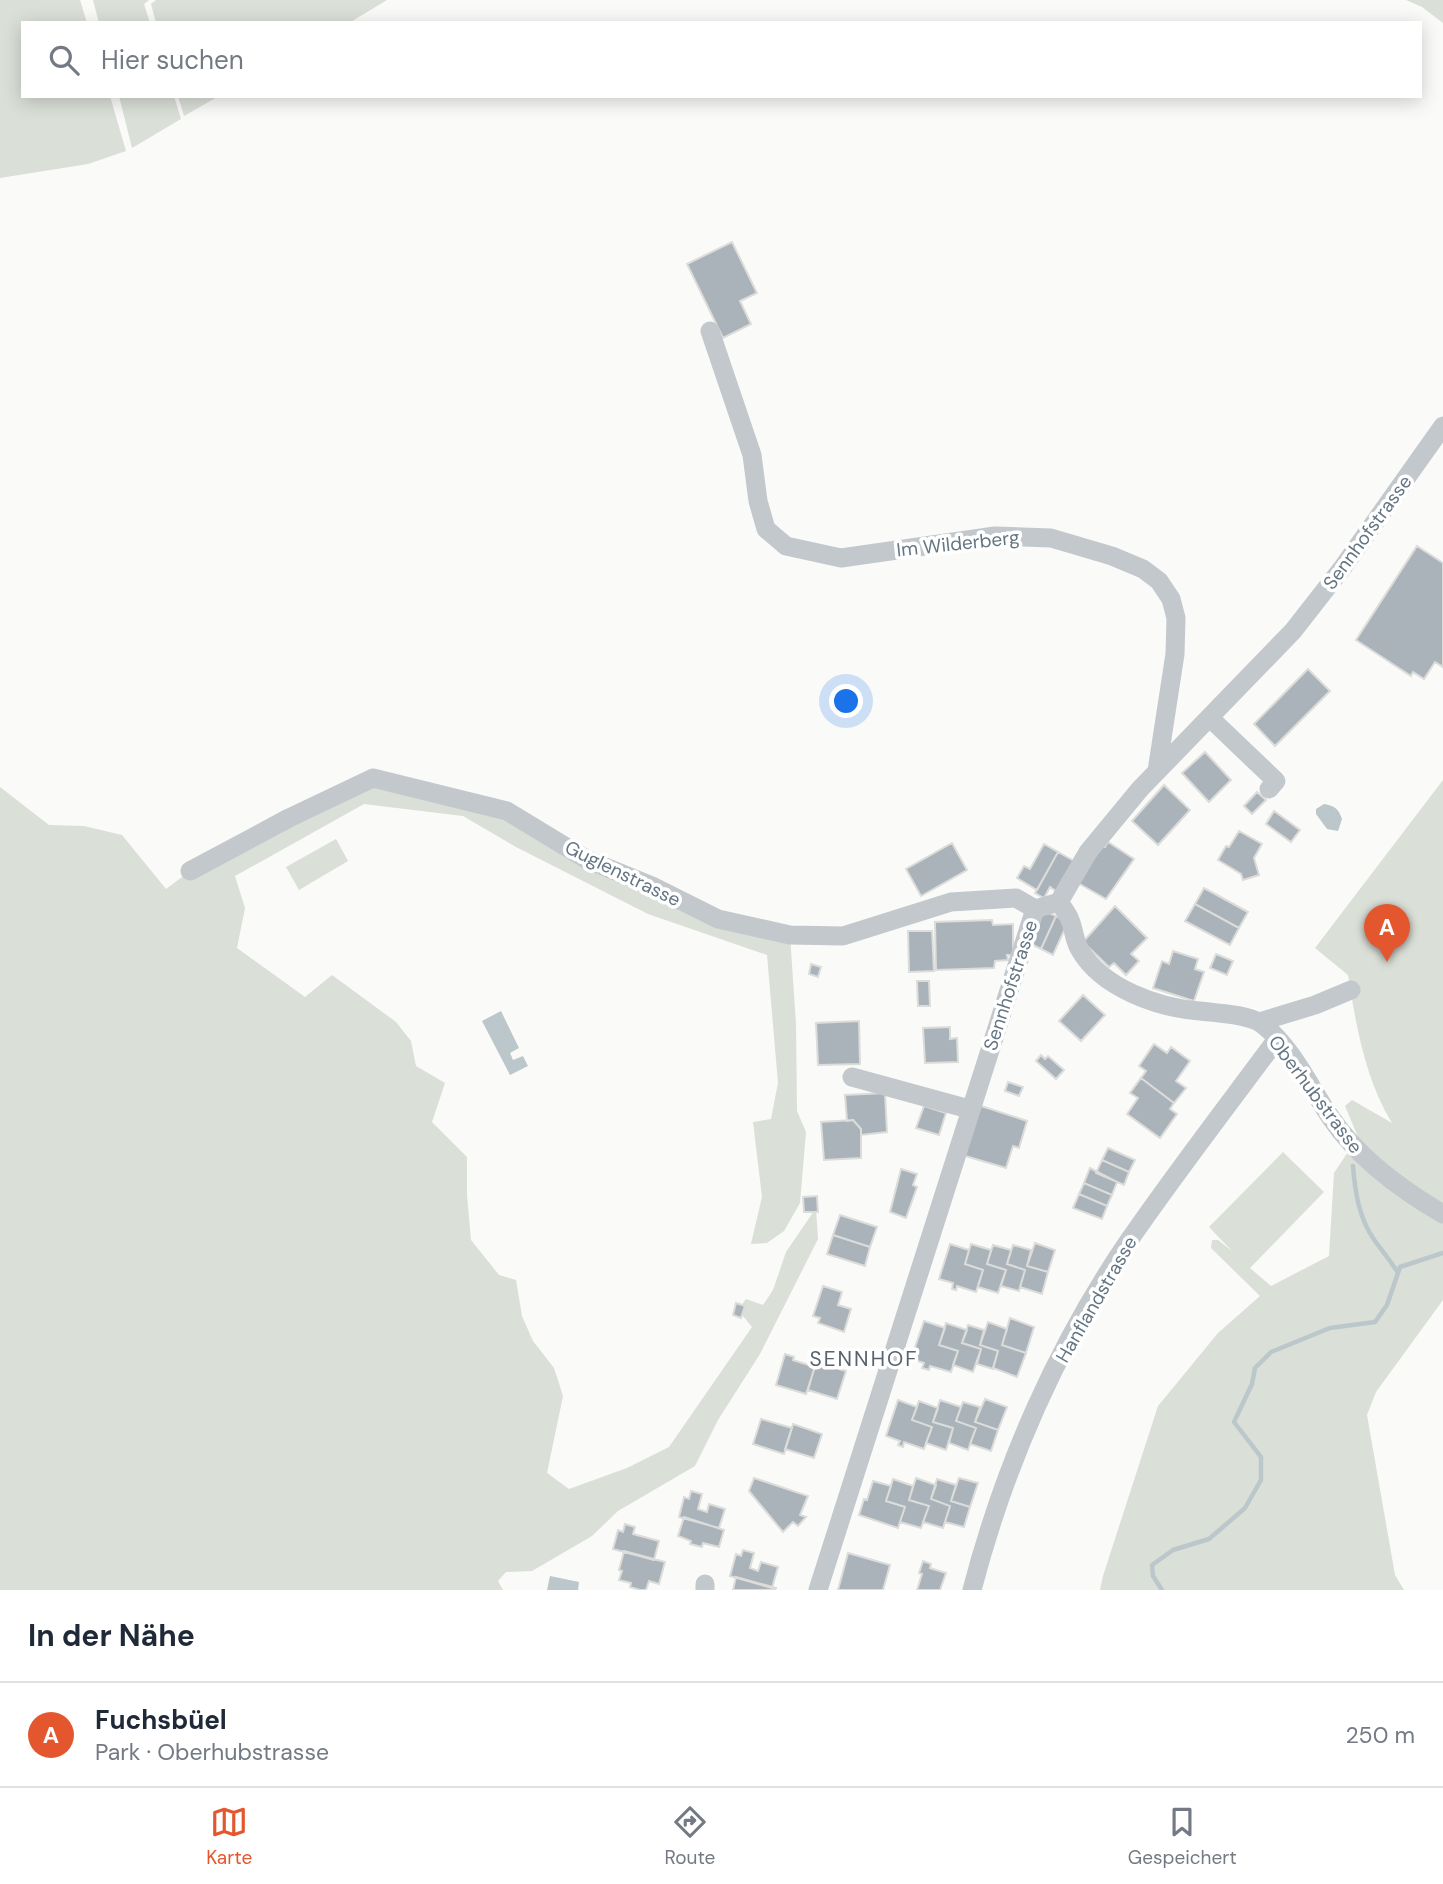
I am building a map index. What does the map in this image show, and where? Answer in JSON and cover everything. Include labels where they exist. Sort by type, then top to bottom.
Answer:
[{"type":"street","name":"Im Wilderberg","points":[[710,331],[752,455],[758,500],[766,529],[786,546],[841,558],[995,536],[1051,538],[1112,556],[1143,569],[1159,581],[1171,598],[1176,618],[1175,654],[1157,771]]},
{"type":"street","name":"Sennhofstrasse","points":[[818,1590],[969,1109],[1035,909],[1059,902],[1088,852],[1157,771],[1293,631],[1343,567],[1443,426]]},
{"type":"street","points":[[1210,718],[1276,781],[1269,789]]},
{"type":"street","name":"Guglenstrasse","points":[[190,871],[289,818],[373,778],[508,811],[586,859],[652,886],[718,919],[790,935],[843,936],[951,902],[1016,898],[1035,909]]},
{"type":"street","name":"Oberhubstrasse","points":[[1059,902],[1070,919],[1079,949],[1090,964],[1119,986],[1172,1006],[1259,1022],[1277,1038],[1308,1078],[1331,1118],[1371,1166],[1443,1214]]},
{"type":"street","points":[[1259,1022],[1315,1005],[1350,990]]},
{"type":"street","name":"Hanflandstrasse","points":[[972,1590],[986,1536],[1012,1466],[1046,1386],[1078,1325],[1129,1240],[1277,1038]]},
{"type":"street","points":[[852,1077],[969,1109]]},
{"type":"shaded area","points":[[0,0],[80,0],[86,21],[21,21],[21,98],[111,98],[126,151],[88,164],[0,178]]},
{"type":"shaded area","points":[[93,0],[149,0],[144,4],[149,21],[98,21]]},
{"type":"shaded area","points":[[156,0],[387,0],[352,21],[155,21],[151,4]]},
{"type":"shaded area","points":[[1406,0],[1443,0],[1443,23],[1422,7]]},
{"type":"shaded area","points":[[120,98],[175,98],[181,119],[132,148]]},
{"type":"shaded area","points":[[179,98],[216,98],[184,116]]},
{"type":"shaded area","points":[[373,778],[469,800],[718,919],[790,935],[796,1024],[797,1111],[806,1132],[800,1203],[784,1231],[767,1243],[751,1244],[762,1197],[753,1122],[771,1119],[778,1083],[767,955],[648,914],[516,847],[463,816],[364,804],[235,876],[245,908],[237,948],[305,997],[332,975],[396,1022],[411,1041],[416,1066],[445,1083],[432,1122],[467,1157],[471,1240],[499,1275],[516,1280],[522,1316],[533,1341],[554,1368],[563,1396],[547,1473],[569,1489],[627,1468],[669,1447],[752,1327],[738,1310],[746,1299],[763,1305],[773,1290],[786,1252],[816,1208],[818,1239],[760,1354],[718,1420],[695,1466],[618,1511],[592,1536],[532,1571],[506,1572],[498,1581],[503,1590],[0,1590],[0,787],[49,825],[84,826],[122,835],[166,889],[190,871]]},
{"type":"shaded area","points":[[1443,780],[1443,1300],[1376,1392],[1367,1415],[1395,1575],[1404,1590],[1100,1590],[1158,1406],[1218,1333],[1260,1296],[1211,1248],[1212,1240],[1218,1240],[1232,1251],[1209,1227],[1283,1152],[1324,1192],[1250,1268],[1271,1286],[1329,1256],[1334,1173],[1358,1137],[1345,1106],[1352,1100],[1392,1123],[1368,1070],[1348,975],[1315,948]]},
{"type":"shaded area","points":[[1324,804],[1336,808],[1339,812],[1342,819],[1338,831],[1327,829],[1316,814],[1316,809]]},
{"type":"shaded area","points":[[336,839],[348,861],[299,890],[286,867]]},
{"type":"shaded area","points":[[501,1011],[519,1048],[510,1053],[513,1060],[523,1056],[528,1066],[510,1075],[482,1021]]},
{"type":"shaded area","points":[[550,1576],[579,1582],[578,1590],[547,1590]]},
{"type":"building","points":[[732,242],[757,293],[740,301],[751,324],[723,338],[687,264]]},
{"type":"building","points":[[1417,546],[1443,563],[1443,667],[1435,662],[1424,679],[1413,672],[1411,676],[1356,640]]},
{"type":"building","points":[[1308,669],[1330,691],[1275,746],[1254,724]]},
{"type":"building","points":[[1205,752],[1231,780],[1209,802],[1182,773]]},
{"type":"building","points":[[1164,785],[1190,810],[1158,845],[1132,821]]},
{"type":"building","points":[[1257,792],[1266,800],[1252,814],[1244,806]]},
{"type":"building","points":[[1274,811],[1300,830],[1291,842],[1266,824]]},
{"type":"building","points":[[1239,831],[1262,844],[1254,858],[1259,875],[1243,880],[1241,874],[1218,860]]},
{"type":"building","points":[[1108,842],[1134,859],[1106,899],[1078,883],[1102,846],[1105,847]]},
{"type":"building","points":[[952,843],[967,870],[921,896],[906,869]]},
{"type":"building","points":[[1044,844],[1058,852],[1037,890],[1017,878],[1024,866],[1030,869]]},
{"type":"building","points":[[1058,852],[1074,861],[1056,891],[1050,887],[1044,898],[1035,893]]},
{"type":"building","points":[[1204,888],[1248,912],[1239,928],[1195,904]]},
{"type":"building","points":[[1195,904],[1239,928],[1230,945],[1185,921]]},
{"type":"building","points":[[1115,906],[1147,938],[1131,954],[1139,961],[1126,975],[1114,963],[1109,967],[1083,942]]},
{"type":"building","points":[[1044,911],[1056,916],[1041,949],[1029,943]]},
{"type":"building","points":[[1056,916],[1068,922],[1053,955],[1041,949]]},
{"type":"building","points":[[992,920],[993,925],[1013,924],[1013,955],[1007,955],[1008,960],[995,961],[994,968],[936,970],[935,922]]},
{"type":"building","points":[[908,931],[932,931],[934,971],[909,972]]},
{"type":"building","points":[[1173,951],[1198,959],[1195,969],[1204,972],[1194,1001],[1153,988],[1162,961],[1169,964]]},
{"type":"building","points":[[1216,954],[1233,961],[1227,975],[1210,968]]},
{"type":"building","points":[[811,964],[821,967],[818,977],[809,974]]},
{"type":"building","points":[[917,981],[929,981],[930,1006],[918,1006]]},
{"type":"building","points":[[1083,995],[1105,1015],[1081,1041],[1059,1021]]},
{"type":"building","points":[[859,1021],[860,1064],[818,1065],[816,1023]]},
{"type":"building","points":[[950,1027],[950,1039],[957,1038],[958,1062],[925,1063],[923,1028]]},
{"type":"building","points":[[1154,1044],[1167,1053],[1171,1047],[1190,1061],[1176,1081],[1186,1088],[1174,1103],[1141,1078],[1146,1071],[1139,1066]]},
{"type":"building","points":[[1041,1055],[1045,1059],[1048,1056],[1064,1070],[1056,1079],[1036,1061]]},
{"type":"building","points":[[1141,1078],[1174,1103],[1170,1109],[1177,1114],[1160,1138],[1127,1114],[1138,1098],[1130,1093]]},
{"type":"building","points":[[1008,1082],[1023,1087],[1019,1096],[1005,1091]]},
{"type":"building","points":[[885,1093],[887,1132],[861,1135],[861,1129],[853,1120],[847,1121],[845,1095]]},
{"type":"building","points":[[978,1105],[1027,1121],[1019,1148],[1013,1146],[1006,1168],[962,1155]]},
{"type":"building","points":[[924,1106],[946,1113],[939,1135],[916,1128]]},
{"type":"building","points":[[853,1120],[861,1129],[861,1158],[824,1160],[821,1122]]},
{"type":"building","points":[[1108,1148],[1135,1160],[1129,1172],[1102,1160]]},
{"type":"building","points":[[1102,1160],[1129,1172],[1124,1185],[1096,1173]]},
{"type":"building","points":[[1090,1168],[1117,1182],[1112,1195],[1084,1183]]},
{"type":"building","points":[[901,1169],[917,1174],[913,1185],[917,1187],[906,1218],[890,1212]]},
{"type":"building","points":[[1084,1183],[1112,1195],[1107,1206],[1079,1194]]},
{"type":"building","points":[[1079,1194],[1107,1206],[1102,1219],[1073,1208]]},
{"type":"building","points":[[817,1196],[818,1212],[804,1212],[803,1197]]},
{"type":"building","points":[[840,1215],[877,1227],[870,1247],[833,1235]]},
{"type":"building","points":[[833,1235],[870,1247],[865,1266],[827,1254]]},
{"type":"building","points":[[1035,1243],[1055,1250],[1048,1272],[1027,1266]]},
{"type":"building","points":[[950,1244],[969,1250],[965,1264],[983,1270],[976,1292],[957,1286],[956,1290],[952,1289],[953,1283],[939,1279]]},
{"type":"building","points":[[971,1244],[991,1250],[987,1264],[1006,1270],[998,1293],[978,1287],[983,1270],[965,1264]]},
{"type":"building","points":[[993,1245],[1011,1250],[1007,1264],[1025,1270],[1019,1291],[1001,1286],[1006,1270],[987,1264]]},
{"type":"building","points":[[1013,1245],[1031,1250],[1027,1266],[1048,1272],[1042,1294],[1020,1287],[1025,1270],[1007,1264]]},
{"type":"building","points":[[823,1286],[842,1292],[838,1305],[851,1309],[844,1332],[818,1323],[820,1318],[813,1316]]},
{"type":"building","points":[[736,1303],[745,1306],[741,1318],[733,1315]]},
{"type":"building","points":[[1010,1318],[1034,1327],[1026,1353],[1002,1345]]},
{"type":"building","points":[[924,1321],[945,1328],[939,1345],[958,1351],[951,1372],[930,1366],[929,1370],[922,1368],[924,1363],[911,1359]]},
{"type":"building","points":[[988,1322],[1007,1329],[1002,1345],[1026,1353],[1017,1377],[993,1368],[998,1351],[980,1345]]},
{"type":"building","points":[[946,1323],[967,1330],[962,1343],[981,1349],[973,1372],[953,1365],[958,1351],[939,1345]]},
{"type":"building","points":[[968,1325],[984,1330],[980,1345],[998,1351],[993,1369],[977,1364],[981,1349],[962,1343]]},
{"type":"building","points":[[785,1354],[794,1357],[793,1360],[815,1367],[806,1394],[776,1385]]},
{"type":"building","points":[[816,1362],[846,1371],[837,1399],[808,1390]]},
{"type":"building","points":[[985,1399],[1007,1407],[998,1430],[975,1422]]},
{"type":"building","points":[[898,1400],[917,1407],[912,1420],[932,1427],[924,1449],[904,1442],[903,1447],[898,1445],[900,1441],[886,1436]]},
{"type":"building","points":[[940,1400],[961,1407],[956,1421],[976,1428],[968,1450],[949,1443],[953,1428],[933,1422]]},
{"type":"building","points":[[919,1401],[938,1408],[933,1422],[953,1428],[946,1450],[926,1443],[932,1427],[912,1420]]},
{"type":"building","points":[[963,1402],[980,1407],[975,1422],[998,1430],[991,1451],[970,1444],[976,1428],[956,1421]]},
{"type":"building","points":[[761,1419],[792,1428],[784,1454],[753,1444]]},
{"type":"building","points":[[793,1424],[822,1434],[814,1458],[785,1449]]},
{"type":"building","points":[[754,1478],[808,1496],[800,1515],[806,1517],[798,1526],[793,1522],[783,1532],[749,1491]]},
{"type":"building","points":[[916,1478],[936,1485],[931,1499],[950,1506],[943,1528],[923,1522],[929,1506],[909,1500]]},
{"type":"building","points":[[959,1478],[978,1483],[970,1507],[951,1501]]},
{"type":"building","points":[[893,1479],[913,1486],[909,1500],[929,1506],[921,1528],[900,1522],[905,1507],[886,1501]]},
{"type":"building","points":[[937,1479],[956,1485],[951,1501],[970,1507],[964,1527],[945,1522],[950,1506],[931,1499]]},
{"type":"building","points":[[873,1481],[891,1486],[886,1501],[905,1507],[898,1528],[859,1515]]},
{"type":"building","points":[[691,1491],[702,1494],[698,1509],[707,1512],[709,1504],[725,1509],[719,1528],[679,1517],[684,1497],[689,1499]]},
{"type":"building","points":[[684,1517],[724,1530],[719,1547],[703,1543],[702,1547],[690,1544],[691,1541],[678,1536]]},
{"type":"building","points":[[625,1524],[635,1527],[633,1534],[659,1541],[654,1560],[613,1549],[618,1530],[623,1532]]},
{"type":"building","points":[[743,1550],[754,1553],[750,1568],[758,1571],[761,1562],[778,1567],[772,1588],[730,1576],[736,1554],[741,1556]]},
{"type":"building","points":[[624,1551],[665,1562],[659,1584],[649,1581],[646,1590],[640,1590],[630,1587],[631,1583],[619,1580]]},
{"type":"building","points":[[848,1553],[890,1565],[883,1590],[838,1590]]},
{"type":"building","points":[[923,1561],[931,1564],[930,1568],[946,1573],[940,1590],[917,1590]]},
{"type":"building","points":[[736,1577],[776,1588],[733,1590]]},
{"type":"waterway","points":[[1353,1166],[1365,1224],[1398,1273]]},
{"type":"waterway","points":[[1162,1590],[1153,1576],[1152,1565],[1173,1550],[1209,1539],[1245,1508],[1261,1480],[1261,1457],[1234,1422],[1252,1384],[1255,1368],[1271,1352],[1330,1328],[1375,1322],[1387,1305],[1400,1267],[1443,1253]]},
{"type":"place","name":"Fuchsbüel","points":[[1387,962]]},
{"type":"district","name":"SENNHOF","points":[[864,1359]]}]
